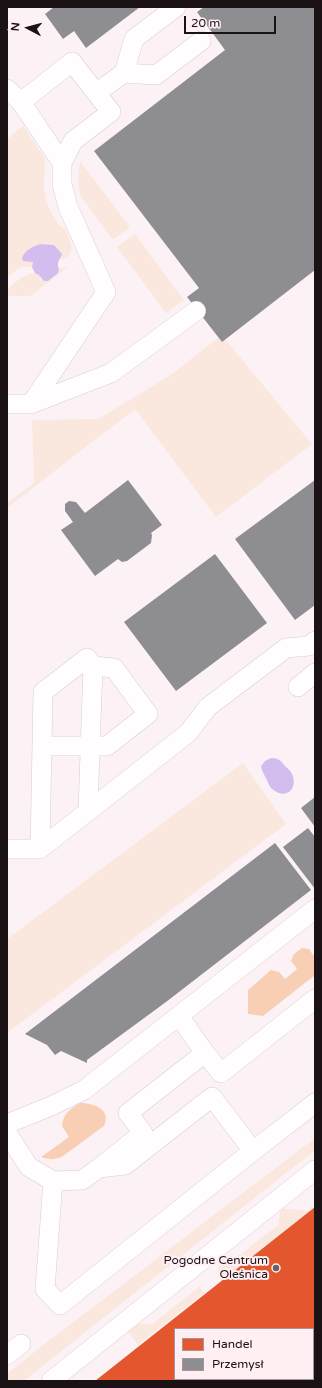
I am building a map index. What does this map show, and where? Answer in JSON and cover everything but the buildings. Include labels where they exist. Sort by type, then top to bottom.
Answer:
[{"type":"lane","points":[[96,93],[124,73],[134,39],[176,7]]},
{"type":"lane","points":[[124,73],[156,75],[202,41]]},
{"type":"lane","points":[[21,102],[72,62],[111,112],[73,141],[62,163],[62,184],[68,207],[106,292],[31,404]]},
{"type":"lane","points":[[7,89],[21,102],[62,163]]},
{"type":"lane","points":[[7,404],[31,404],[111,373],[196,311]]},
{"type":"lane","points":[[7,850],[40,849],[188,733],[208,707],[286,648],[313,647]]},
{"type":"lane","points":[[40,849],[42,692],[87,658],[93,666],[88,810]]},
{"type":"lane","points":[[42,746],[107,746],[148,714],[114,668],[93,666]]},
{"type":"lane","points":[[298,687],[315,673]]},
{"type":"lane","points":[[7,1124],[51,1106],[84,1090],[315,909]]},
{"type":"lane","points":[[99,1168],[125,1165],[212,1097],[221,1073],[313,1005]]},
{"type":"lane","points":[[179,1016],[221,1073]]},
{"type":"lane","points":[[7,1133],[29,1167],[53,1181],[82,1180],[143,1133],[128,1112],[205,1053]]},
{"type":"lane","points":[[212,1097],[253,1151]]},
{"type":"lane","points":[[53,1181],[46,1289],[60,1305],[253,1151],[315,1104]]},
{"type":"lane","points":[[51,1381],[315,1170]]},
{"type":"shaded area","points":[[23,126],[45,158],[44,187],[47,203],[59,225],[65,229],[72,248],[67,258],[58,260],[61,258],[47,244],[33,247],[23,255],[33,262],[32,267],[21,267],[7,277],[7,139]]},
{"type":"shaded area","points":[[80,161],[130,227],[113,240],[80,195],[78,179]]},
{"type":"shaded area","points":[[135,234],[184,300],[166,313],[117,247]]},
{"type":"shaded area","points":[[40,244],[54,245],[62,254],[58,263],[58,273],[48,281],[44,281],[35,273],[32,267],[33,262],[23,261],[22,258],[27,251]]},
{"type":"shaded area","points":[[68,267],[31,296],[7,296],[7,290],[25,276],[34,273],[40,275],[44,281],[48,281],[58,273],[59,269]]},
{"type":"shaded area","points":[[218,338],[222,342],[225,339],[312,444],[216,517],[135,409],[7,508],[7,503],[34,483],[32,420],[98,419],[169,376]]},
{"type":"shaded area","points":[[271,758],[280,760],[292,773],[294,785],[289,792],[285,794],[276,792],[271,788],[261,766],[265,761]]},
{"type":"shaded area","points":[[243,763],[286,824],[7,1033],[7,939]]},
{"type":"shaded area","points":[[302,948],[309,949],[313,955],[315,953],[315,975],[263,1016],[248,1014],[248,990],[271,970],[279,972],[285,979],[297,969],[291,961],[294,954]]},
{"type":"shaded area","points":[[80,1103],[90,1104],[100,1108],[105,1115],[106,1120],[104,1126],[63,1156],[52,1159],[41,1157],[69,1137],[62,1126],[64,1118],[73,1107]]},
{"type":"shaded area","points":[[315,1138],[315,1150],[24,1381],[7,1381],[7,1374],[38,1349]]},
{"type":"shaded area","points":[[280,1208],[310,1211],[224,1279],[218,1271],[221,1256],[236,1258],[279,1224]]},
{"type":"shaded area","points":[[199,1287],[204,1293],[138,1345],[127,1330],[136,1323],[152,1324]]},
{"type":"place","name":"Pogodne Centrum Oleśnica","points":[[276,1268]]}]
